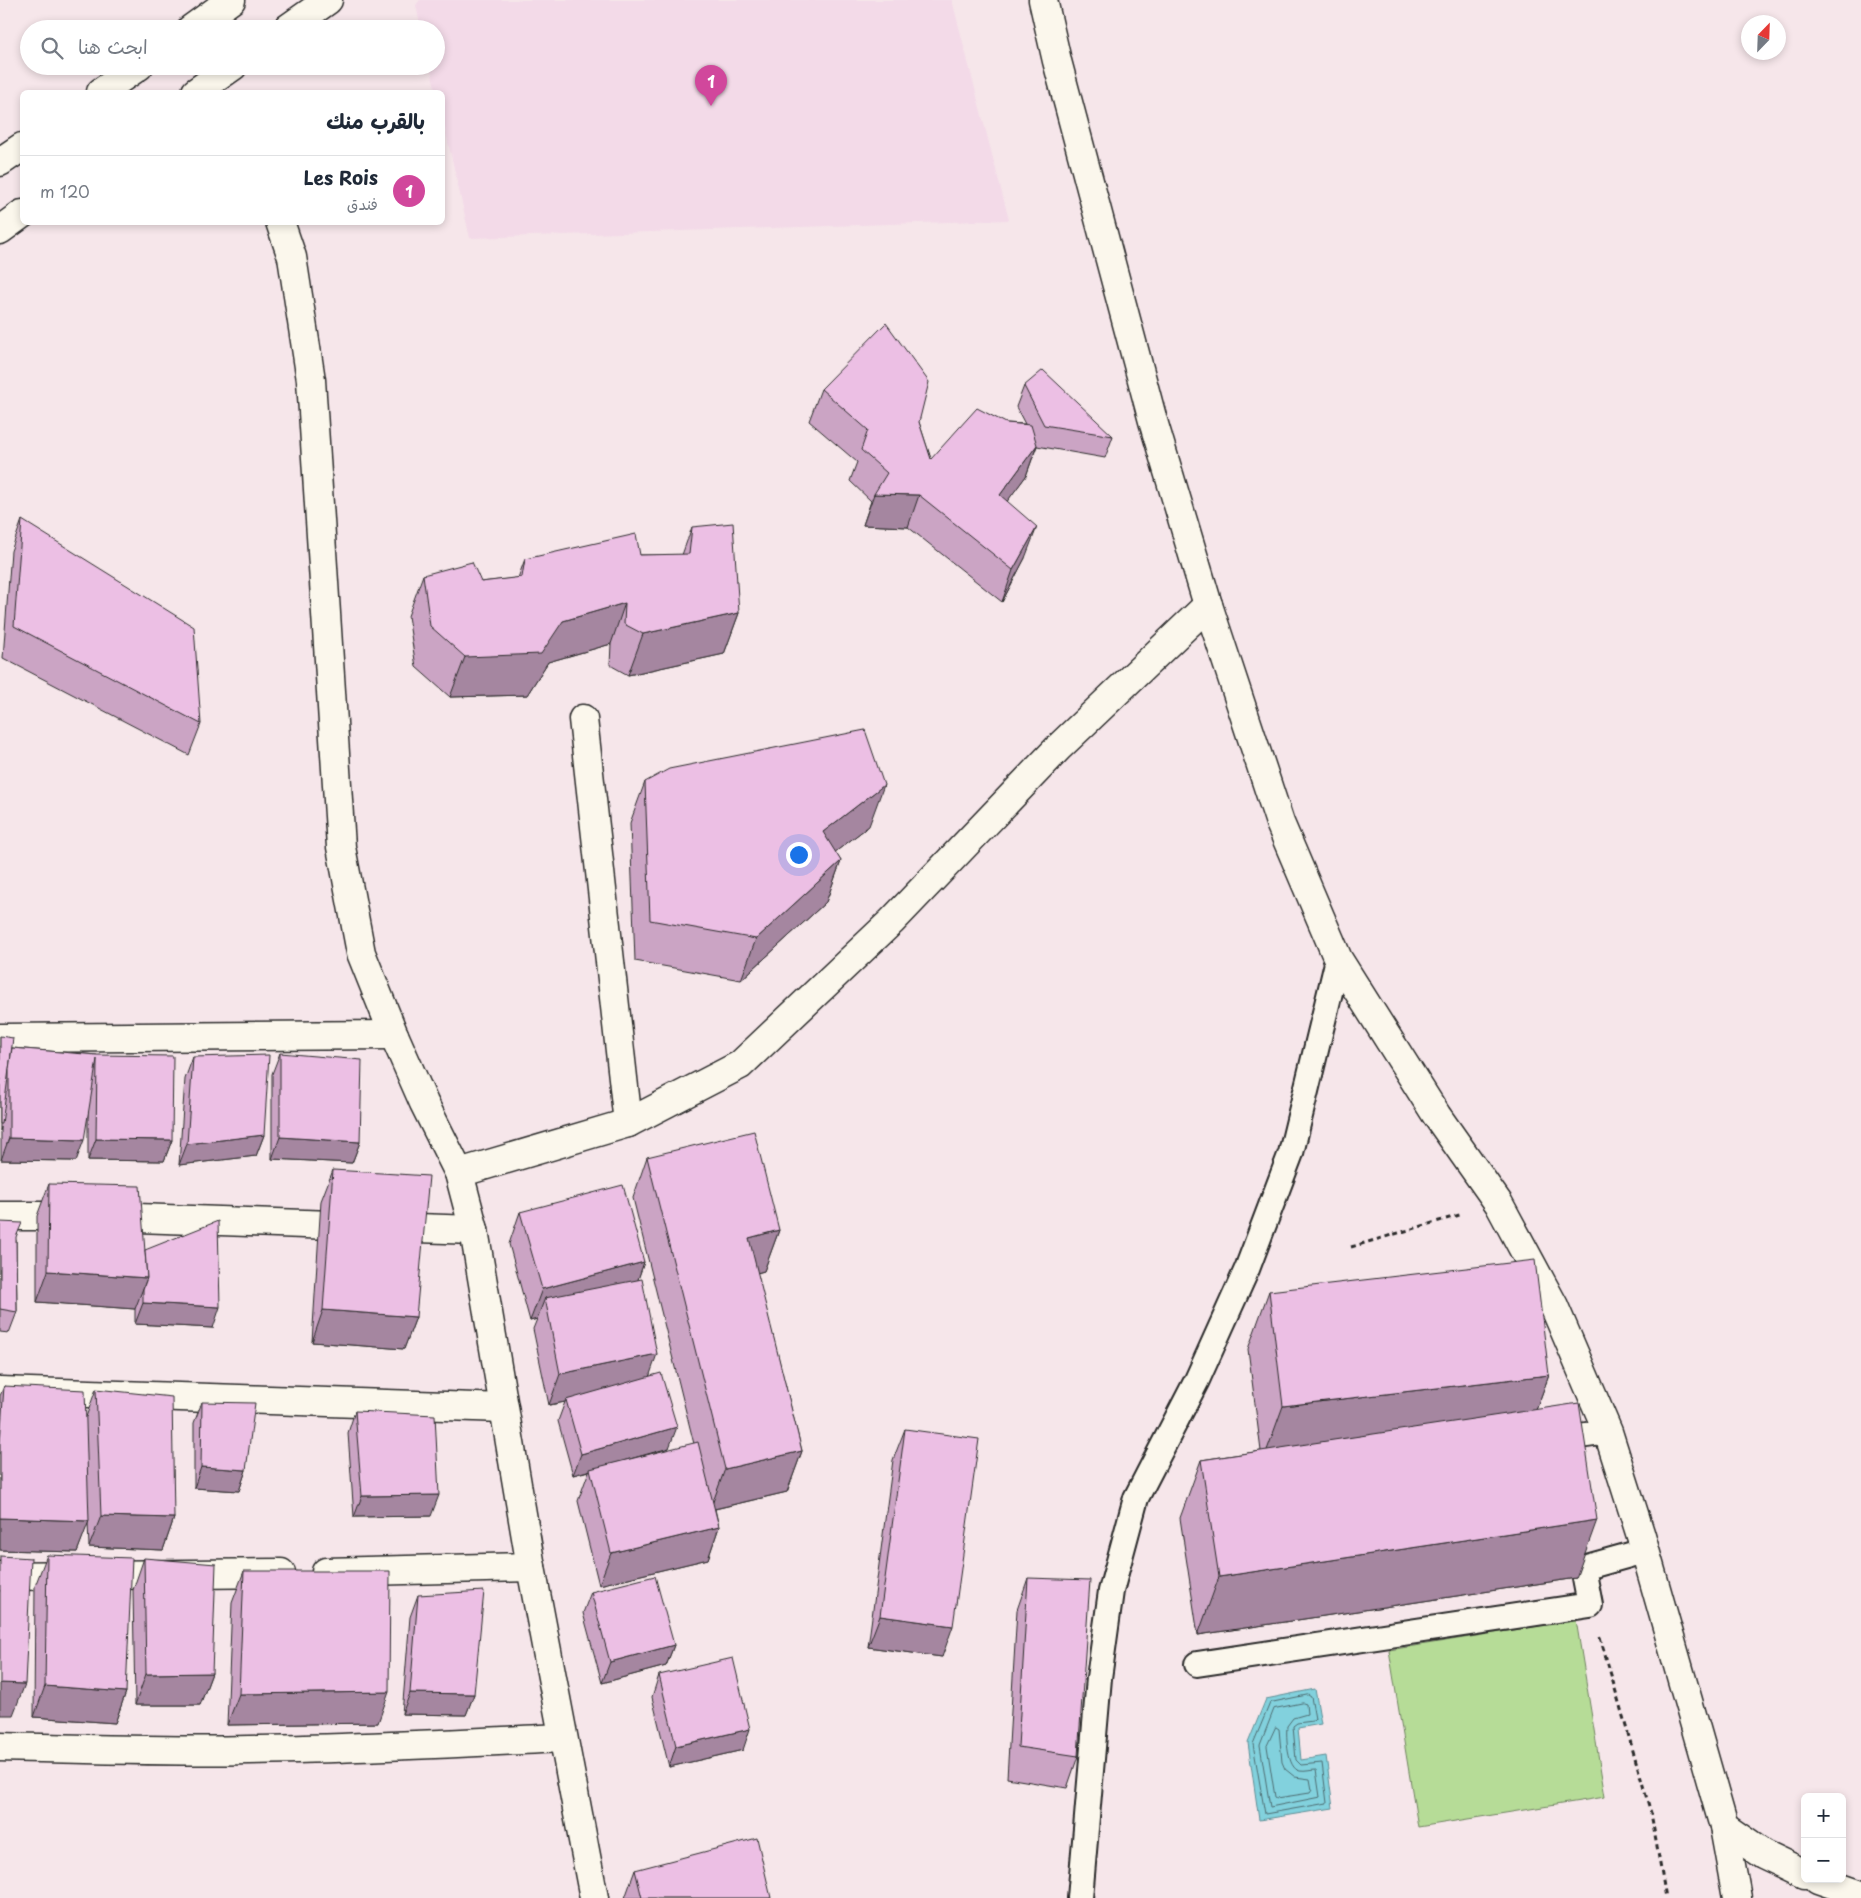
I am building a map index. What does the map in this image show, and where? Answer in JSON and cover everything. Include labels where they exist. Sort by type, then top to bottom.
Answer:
[{"type":"street","points":[[203,20],[231,0]]},
{"type":"street","points":[[300,20],[328,0]]},
{"type":"street","points":[[1043,0],[1057,61],[1142,384],[1208,605],[1280,824],[1338,959],[1437,1116],[1499,1204],[1554,1306],[1608,1432],[1724,1827],[1737,1898]]},
{"type":"street","points":[[104,90],[125,75]]},
{"type":"street","points":[[199,90],[220,75]]},
{"type":"street","points":[[0,162],[20,148]]},
{"type":"street","points":[[0,230],[20,215]]},
{"type":"street","points":[[281,225],[292,257],[311,380],[341,847],[361,953],[424,1103],[459,1173],[474,1230],[531,1568],[594,1898]]},
{"type":"street","points":[[459,1173],[628,1123],[740,1065],[892,921],[1059,747],[1208,605]]},
{"type":"street","points":[[583,719],[628,1123]]},
{"type":"street","points":[[0,1038],[394,1035]]},
{"type":"street","points":[[0,1216],[82,1216],[474,1230]]},
{"type":"street","points":[[0,1391],[504,1408]]},
{"type":"street","points":[[0,1576],[199,1575],[531,1568]]},
{"type":"street","points":[[0,1747],[118,1750],[249,1750],[562,1738]]},
{"type":"street","points":[[1724,1827],[1763,1854],[1801,1872]]},
{"type":"street","points":[[1829,1883],[1861,1894]]},
{"type":"lane","points":[[1080,1898],[1099,1678],[1108,1611],[1111,1591],[1136,1498],[1201,1372],[1247,1269],[1290,1153],[1338,959]]},
{"type":"lane","points":[[1526,1444],[1608,1432]]},
{"type":"lane","points":[[1197,1664],[1590,1605],[1583,1568],[1644,1552]]},
{"type":"path","points":[[1351,1247],[1499,1204]]},
{"type":"path","points":[[1590,1605],[1651,1813],[1666,1898]]},
{"type":"shaded area","points":[[420,0],[952,0],[1009,220],[470,238],[445,129],[445,90],[436,90],[432,75],[445,75],[445,20],[419,20],[416,5]]},
{"type":"green space","points":[[1576,1620],[1605,1797],[1418,1827],[1389,1650]]},
{"type":"water","points":[[1315,1689],[1321,1724],[1298,1728],[1301,1760],[1326,1756],[1333,1808],[1259,1820],[1248,1743],[1266,1699]]},
{"type":"building","points":[[886,323],[929,382],[919,422],[931,459],[977,408],[1006,423],[1031,425],[1037,445],[1000,495],[1037,527],[1013,570],[919,495],[874,494],[887,473],[861,450],[868,430],[821,389]]},
{"type":"building","points":[[1043,370],[1113,436],[1044,425],[1024,386]]},
{"type":"building","points":[[22,520],[194,627],[201,724],[14,626]]},
{"type":"building","points":[[733,523],[739,613],[643,634],[624,624],[625,603],[563,621],[541,654],[465,657],[430,626],[423,575],[472,562],[481,582],[522,577],[525,559],[636,534],[640,555],[689,554],[692,527]]},
{"type":"building","points":[[865,730],[884,785],[823,832],[841,861],[756,939],[650,920],[645,782],[669,769]]},
{"type":"building","points":[[0,1036],[13,1038],[2,1124],[0,1124]]},
{"type":"building","points":[[12,1048],[97,1055],[173,1056],[172,1140],[96,1139],[97,1059],[84,1140],[9,1138],[9,1069]]},
{"type":"building","points":[[280,1053],[362,1060],[360,1142],[280,1137]]},
{"type":"building","points":[[269,1055],[264,1135],[187,1144],[193,1057]]},
{"type":"building","points":[[754,1131],[779,1230],[749,1238],[802,1451],[725,1469],[647,1157]]},
{"type":"building","points":[[333,1170],[429,1176],[416,1317],[323,1310]]},
{"type":"building","points":[[49,1184],[140,1186],[147,1278],[48,1271]]},
{"type":"building","points":[[623,1185],[644,1262],[542,1289],[520,1212]]},
{"type":"building","points":[[218,1221],[220,1307],[143,1303],[143,1289],[147,1278],[145,1250]]},
{"type":"building","points":[[0,1222],[22,1223],[16,1237],[17,1312],[0,1309]]},
{"type":"building","points":[[1535,1260],[1549,1375],[1283,1406],[1269,1291]]},
{"type":"building","points":[[642,1279],[657,1354],[560,1374],[545,1298]]},
{"type":"building","points":[[661,1373],[677,1427],[581,1454],[566,1400]]},
{"type":"building","points":[[4,1386],[85,1390],[89,1521],[0,1518],[0,1443]]},
{"type":"building","points":[[96,1389],[172,1397],[174,1518],[101,1516]]},
{"type":"building","points":[[202,1402],[255,1403],[246,1470],[201,1467]]},
{"type":"building","points":[[1579,1403],[1597,1520],[1219,1577],[1201,1460]]},
{"type":"building","points":[[355,1411],[435,1415],[439,1495],[362,1496]]},
{"type":"building","points":[[905,1429],[979,1439],[953,1626],[880,1616]]},
{"type":"building","points":[[698,1442],[719,1527],[611,1553],[590,1469]]},
{"type":"building","points":[[47,1555],[132,1558],[126,1692],[45,1686]]},
{"type":"building","points":[[0,1556],[31,1558],[25,1684],[0,1683]]},
{"type":"building","points":[[144,1558],[216,1564],[212,1673],[146,1674]]},
{"type":"building","points":[[244,1571],[390,1571],[389,1692],[239,1694]]},
{"type":"building","points":[[655,1576],[674,1645],[610,1662],[591,1592]]},
{"type":"building","points":[[1028,1578],[1090,1580],[1078,1756],[1018,1747]]},
{"type":"building","points":[[484,1591],[474,1694],[410,1693],[418,1595]]},
{"type":"building","points":[[733,1658],[750,1729],[676,1746],[659,1675]]},
{"type":"building","points":[[757,1838],[771,1898],[642,1898],[635,1870]]},
{"type":"place","name":"Les Rois","points":[[711,106]]}]
